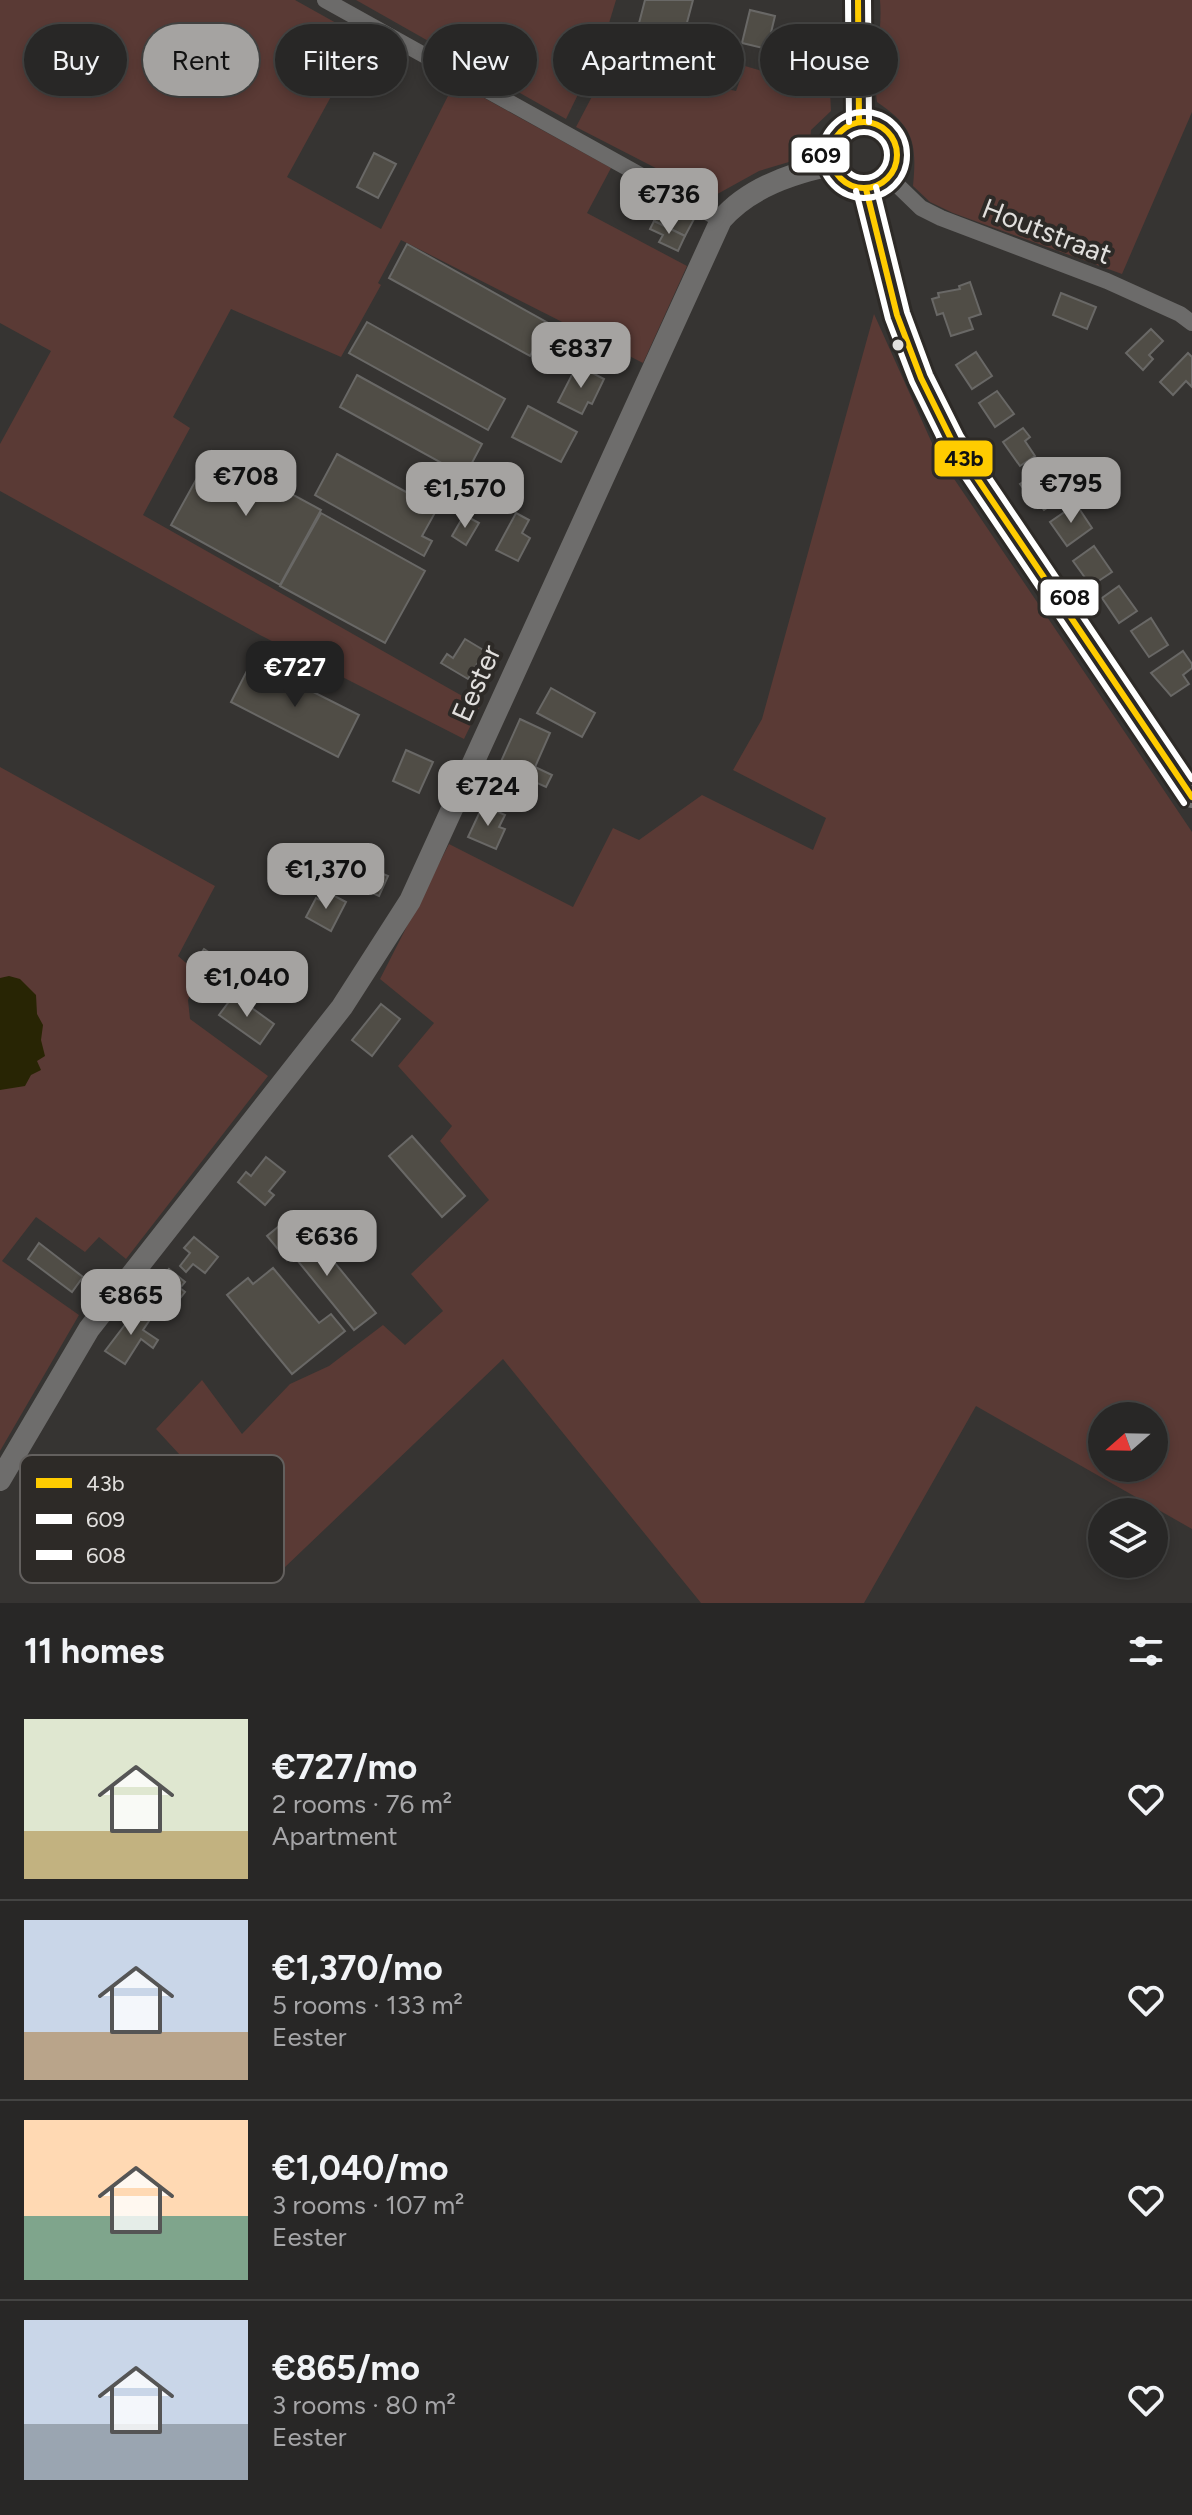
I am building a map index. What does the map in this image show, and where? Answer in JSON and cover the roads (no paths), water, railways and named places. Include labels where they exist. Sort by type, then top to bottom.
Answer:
[{"type":"main road","points":[[858,0],[859,122]]},
{"type":"main road","points":[[859,122],[883,128],[895,142],[897,161],[889,177],[879,185],[866,189],[848,185],[832,165],[831,148],[836,137],[848,125],[859,122]]},
{"type":"main road","name":"Eester","points":[[0,1480],[89,1329],[342,1007],[410,901],[721,220],[735,205],[760,188],[832,165]]},
{"type":"main road","points":[[866,189],[897,315],[921,378],[952,441],[1192,797]]},
{"type":"street","points":[[325,0],[721,220]]},
{"type":"street","name":"Houtstraat","points":[[889,177],[921,208],[941,218],[1107,281],[1180,314],[1192,323]]}]
